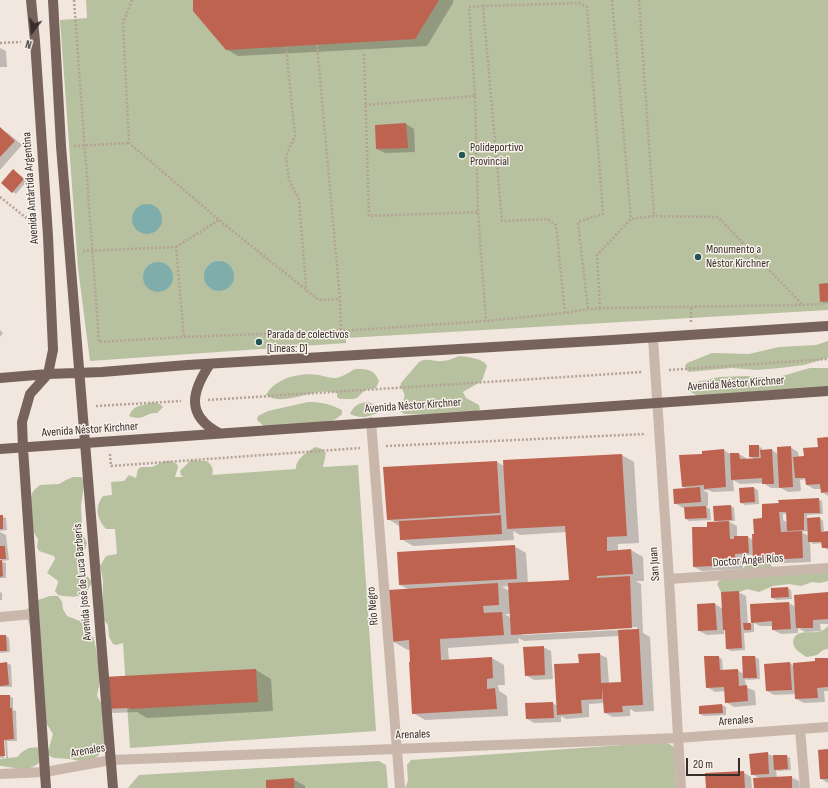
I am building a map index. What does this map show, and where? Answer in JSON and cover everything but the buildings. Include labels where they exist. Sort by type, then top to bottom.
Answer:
[{"type":"main road","name":"Avenida Antártida Argentina","points":[[31,0],[48,236],[53,350],[48,374]]},
{"type":"main road","points":[[53,0],[61,146],[80,373]]},
{"type":"main road","points":[[0,378],[828,326]]},
{"type":"main road","points":[[210,364],[199,382],[194,401],[198,415],[203,422],[208,428],[219,434]]},
{"type":"main road","name":"Avenida José de Luca Barberis","points":[[80,373],[113,788]]},
{"type":"main road","points":[[46,788],[22,422],[30,394],[48,374]]},
{"type":"main road","name":"Avenida Néstor Kirchner","points":[[0,449],[828,391]]},
{"type":"street","name":"San Juan","points":[[653,338],[670,579],[681,788]]},
{"type":"street","name":"Río Negro","points":[[371,422],[400,788]]},
{"type":"street","name":"Doctor Ángel Ríos","points":[[670,579],[828,568]]},
{"type":"street","points":[[0,617],[34,614]]},
{"type":"street","name":"Arenales","points":[[0,774],[45,772],[111,760],[678,738],[828,727]]},
{"type":"street","points":[[800,729],[805,788]]},
{"type":"path","points":[[74,0],[99,342],[341,331],[486,321],[600,308],[804,305],[828,303]]},
{"type":"path","points":[[129,143],[123,23],[132,0]]},
{"type":"path","points":[[612,0],[631,219]]},
{"type":"path","points":[[639,0],[654,216]]},
{"type":"path","points":[[486,321],[478,212],[475,96],[469,7],[580,3],[587,7],[603,214],[578,222],[588,309]]},
{"type":"path","points":[[483,6],[502,221],[548,219],[556,225],[565,313]]},
{"type":"path","points":[[0,43],[35,41]]},
{"type":"path","points":[[317,45],[340,299],[341,331]]},
{"type":"path","points":[[286,47],[295,136],[286,156],[289,180],[299,199],[306,289]]},
{"type":"path","points":[[364,54],[369,216],[478,212]]},
{"type":"path","points":[[365,105],[475,96]]},
{"type":"path","points":[[61,146],[129,143],[219,220],[319,300],[340,299]]},
{"type":"path","points":[[0,197],[48,236]]},
{"type":"path","points":[[600,308],[597,255],[631,219],[654,216],[718,217],[804,305]]},
{"type":"path","points":[[70,250],[93,251],[176,247],[219,220]]},
{"type":"path","points":[[176,247],[184,337]]},
{"type":"path","points":[[82,406],[194,401],[828,359]]},
{"type":"path","points":[[108,442],[111,466],[372,447],[660,433]]},
{"type":"green space","name":"Polideportivo Provincial","points":[[86,0],[828,0],[828,310],[346,338],[346,343],[90,361],[78,268],[60,20],[87,18]]},
{"type":"green space","points":[[828,341],[828,358],[804,365],[757,370],[732,368],[688,372],[685,366],[687,363],[712,353],[749,354],[779,347],[816,345]]},
{"type":"green space","points":[[459,356],[471,357],[482,361],[487,366],[482,381],[463,392],[466,398],[479,405],[480,409],[477,412],[441,415],[404,414],[400,411],[404,397],[403,391],[400,387],[401,383],[419,362],[425,360],[444,361]]},
{"type":"green space","points":[[810,368],[828,368],[828,387],[793,391],[768,390],[716,396],[699,396],[692,393],[687,388],[688,384],[719,377],[779,377]]},
{"type":"green space","points":[[355,369],[370,370],[375,374],[379,381],[376,388],[365,390],[357,398],[340,399],[337,397],[337,393],[330,392],[314,393],[284,399],[274,399],[266,395],[270,389],[282,380],[304,374],[337,378]]},
{"type":"green space","points":[[153,402],[160,404],[163,407],[157,413],[138,418],[129,416],[136,407]]},
{"type":"green space","points":[[308,402],[333,406],[342,410],[342,414],[336,419],[328,422],[266,428],[257,420],[258,416],[268,411]]},
{"type":"green space","points":[[368,402],[378,406],[380,409],[378,413],[364,417],[358,417],[350,414],[353,408],[357,405]]},
{"type":"green space","points":[[315,447],[322,449],[326,453],[323,467],[358,465],[376,731],[130,748],[123,643],[116,645],[113,644],[109,637],[108,625],[103,619],[103,581],[100,566],[106,556],[117,554],[115,529],[106,529],[100,521],[98,505],[103,496],[112,495],[111,482],[124,481],[129,475],[136,478],[138,469],[141,467],[152,467],[165,461],[170,461],[177,464],[178,467],[175,477],[183,477],[180,471],[191,460],[207,461],[212,467],[212,475],[296,469],[296,465],[300,459]]},
{"type":"green space","points":[[73,477],[81,477],[85,480],[81,505],[82,532],[87,543],[79,568],[81,572],[92,582],[86,592],[79,596],[70,597],[58,595],[55,591],[58,583],[57,580],[47,573],[55,559],[54,556],[39,551],[37,547],[38,539],[33,531],[32,525],[31,496],[34,490],[40,485],[59,484]]},
{"type":"green space","points":[[755,560],[769,563],[774,571],[828,571],[828,581],[820,583],[812,582],[801,586],[789,584],[773,586],[759,592],[747,589],[732,595],[721,592],[717,584],[719,581],[740,575],[742,570],[750,562]]},
{"type":"green space","points":[[50,596],[58,596],[67,616],[80,621],[86,626],[94,639],[101,674],[97,696],[105,709],[106,744],[98,756],[85,762],[54,758],[47,755],[53,734],[45,721],[32,635],[26,612],[29,606],[35,601]]},
{"type":"green space","points":[[828,626],[828,649],[823,650],[817,655],[807,657],[799,652],[793,644],[794,637],[797,635],[801,633],[820,631]]},
{"type":"green space","points":[[666,742],[674,747],[676,788],[405,788],[408,781],[407,765],[411,760]]},
{"type":"green space","points":[[41,747],[43,759],[38,764],[28,769],[0,766],[0,759],[17,757],[29,748]]},
{"type":"green space","points":[[379,761],[386,765],[388,788],[128,788],[139,775]]},
{"type":"water","points":[[147,204],[153,205],[161,213],[161,225],[153,233],[147,234],[141,233],[133,225],[132,219],[133,213],[141,205]]},
{"type":"water","points":[[219,261],[230,265],[234,276],[230,287],[219,291],[208,287],[204,276],[208,265]]},
{"type":"water","points":[[158,262],[169,266],[173,277],[169,288],[158,292],[147,288],[143,277],[147,266]]},
{"type":"place","name":"Polideportivo Provincial","points":[[462,155]]},
{"type":"place","name":"Monumento a Néstor Kirchner","points":[[698,257]]},
{"type":"place","name":"Parada de colectivos [Lineas: D]","points":[[259,342]]}]
